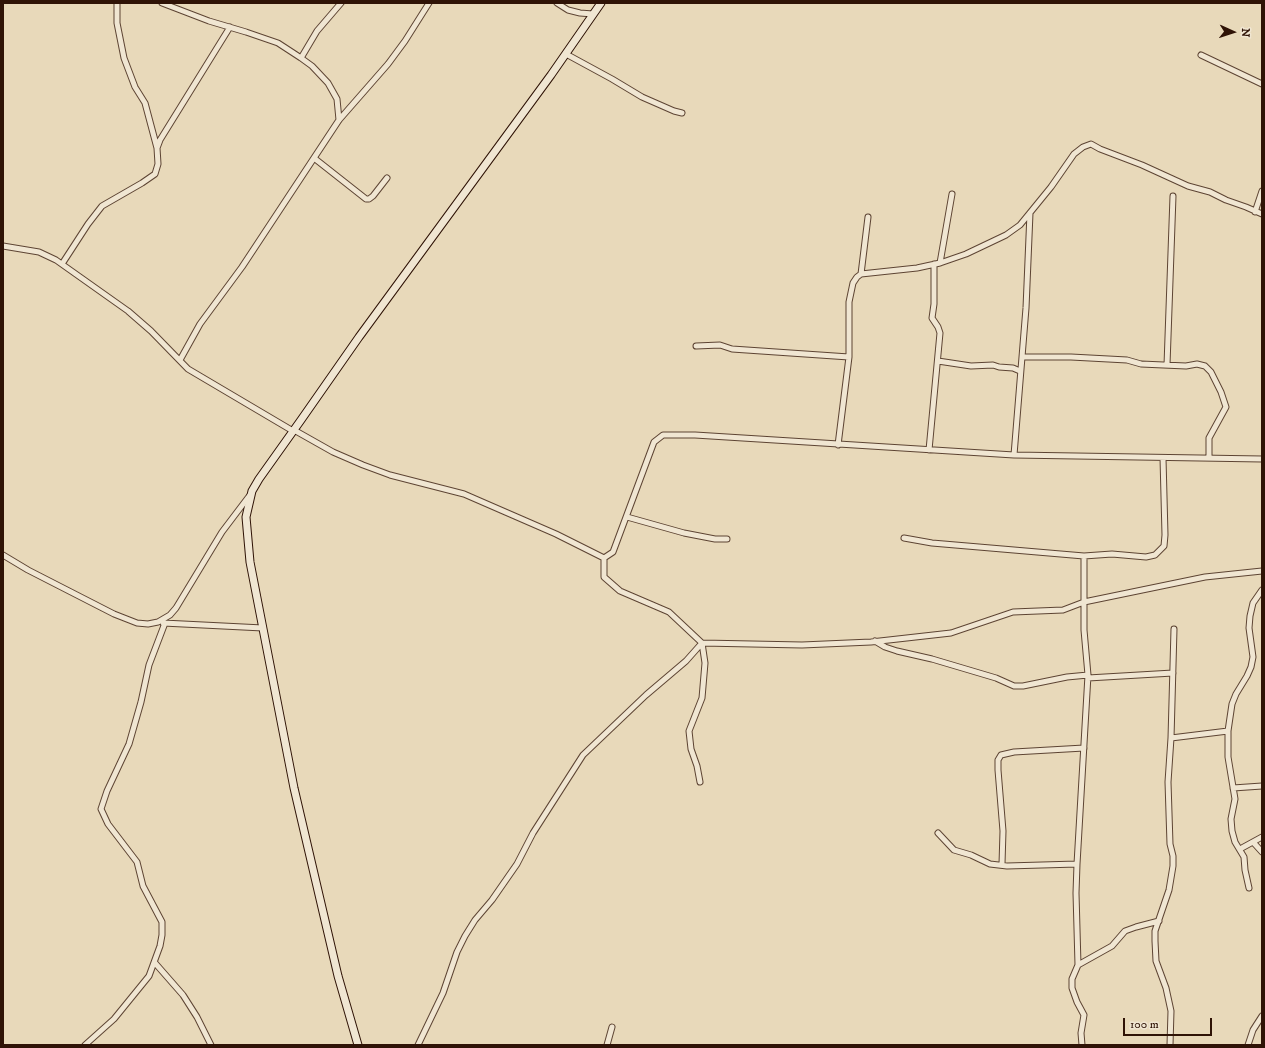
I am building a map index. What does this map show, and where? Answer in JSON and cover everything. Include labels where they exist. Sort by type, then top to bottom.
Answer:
[{"type":"street","points":[[117,3],[118,23],[124,58],[135,87],[145,103],[158,148]]},
{"type":"street","points":[[162,3],[209,21],[278,43],[301,58],[312,66],[328,83],[337,99],[339,120]]},
{"type":"street","points":[[301,58],[317,31],[341,3]]},
{"type":"street","points":[[180,360],[200,324],[242,267],[339,120],[388,64],[405,41],[428,3]]},
{"type":"street","points":[[557,3],[568,10],[594,14]]},
{"type":"street","points":[[3,555],[28,570],[114,614],[137,623],[148,624],[158,622],[170,615],[176,608],[222,532],[294,431],[358,337],[566,54],[601,3]]},
{"type":"street","points":[[62,264],[88,224],[102,206],[155,174],[158,164],[158,148],[160,140],[230,27]]},
{"type":"street","points":[[566,54],[648,100],[682,113]]},
{"type":"street","points":[[1201,55],[1262,84]]},
{"type":"street","points":[[838,445],[849,357],[849,302],[852,283],[857,276],[861,274],[917,268],[940,263],[966,254],[1006,235],[1020,225],[1051,187],[1074,154],[1083,147],[1091,144],[1188,186],[1210,192],[1262,214]]},
{"type":"street","points":[[314,158],[366,199],[373,196],[388,178]]},
{"type":"street","points":[[1255,212],[1262,191]]},
{"type":"street","points":[[940,263],[952,194]]},
{"type":"street","points":[[1167,365],[1173,196]]},
{"type":"street","points":[[1014,455],[1020,371],[1023,357],[1030,212]]},
{"type":"street","points":[[861,274],[868,217]]},
{"type":"street","points":[[3,246],[39,252],[62,264],[128,311],[151,331],[188,369],[333,452],[364,466],[390,475],[464,494],[556,534],[604,558],[610,556],[613,552],[654,442],[663,435],[694,435],[1014,455],[1262,459]]},
{"type":"street","points":[[929,450],[940,333],[932,318],[934,304],[934,264]]},
{"type":"street","points":[[696,346],[720,345],[732,348],[849,357]]},
{"type":"street","points":[[1023,357],[1127,360],[1141,364],[1186,366],[1197,364],[1205,366],[1211,372],[1221,392],[1226,407],[1209,438],[1209,458]]},
{"type":"street","points":[[938,361],[971,366],[993,365],[1013,368],[1020,371]]},
{"type":"street","points":[[904,538],[932,543],[1084,556],[1112,554],[1146,557],[1155,555],[1164,546],[1165,535],[1163,458]]},
{"type":"street","points":[[252,491],[246,517],[250,562],[306,838],[338,976],[358,1045]]},
{"type":"street","points":[[627,517],[715,539],[727,539]]},
{"type":"street","points":[[1082,1045],[1081,1033],[1084,1015],[1072,988],[1072,980],[1078,965],[1076,893],[1077,864],[1088,676],[1084,630],[1084,556]]},
{"type":"street","points":[[604,558],[604,577],[614,586],[620,591],[669,612],[702,643],[705,663],[702,698],[689,731],[691,749],[697,766],[700,782]]},
{"type":"street","points":[[418,1045],[443,993],[456,952],[465,936],[475,920],[492,900],[517,864],[533,834],[583,755],[646,695],[686,661],[702,643],[802,645],[875,641],[951,633],[1013,612],[1063,610],[1084,602],[1206,577],[1262,571]]},
{"type":"street","points":[[1249,888],[1244,856],[1235,842],[1232,831],[1231,819],[1235,799],[1228,757],[1228,731],[1232,704],[1251,667],[1252,657],[1249,628],[1250,616],[1253,603],[1262,590]]},
{"type":"street","points":[[158,622],[263,628]]},
{"type":"street","points":[[85,1045],[114,1019],[149,976],[155,963],[162,935],[162,922],[143,886],[137,862],[108,824],[101,809],[107,791],[129,744],[141,702],[149,665],[165,623]]},
{"type":"street","points":[[1170,1045],[1172,1011],[1166,988],[1156,961],[1155,931],[1165,906],[1172,876],[1173,856],[1170,844],[1168,782],[1171,738],[1174,629]]},
{"type":"street","points":[[875,641],[885,647],[897,651],[932,659],[996,678],[1014,686],[1023,686],[1067,677],[1173,673]]},
{"type":"street","points":[[1171,738],[1228,731]]},
{"type":"street","points":[[1002,864],[1003,831],[998,770],[998,760],[1001,755],[1014,752],[1084,748]]},
{"type":"street","points":[[1233,788],[1262,786]]},
{"type":"street","points":[[938,833],[954,850],[990,864],[1002,864],[1007,866],[1077,864]]},
{"type":"street","points":[[1240,849],[1262,837]]},
{"type":"street","points":[[1253,842],[1262,852]]},
{"type":"street","points":[[1078,965],[1112,946],[1125,931],[1159,921]]},
{"type":"street","points":[[155,963],[182,995],[197,1017],[211,1045]]},
{"type":"street","points":[[1248,1045],[1262,1016]]},
{"type":"street","points":[[607,1045],[612,1027]]}]
